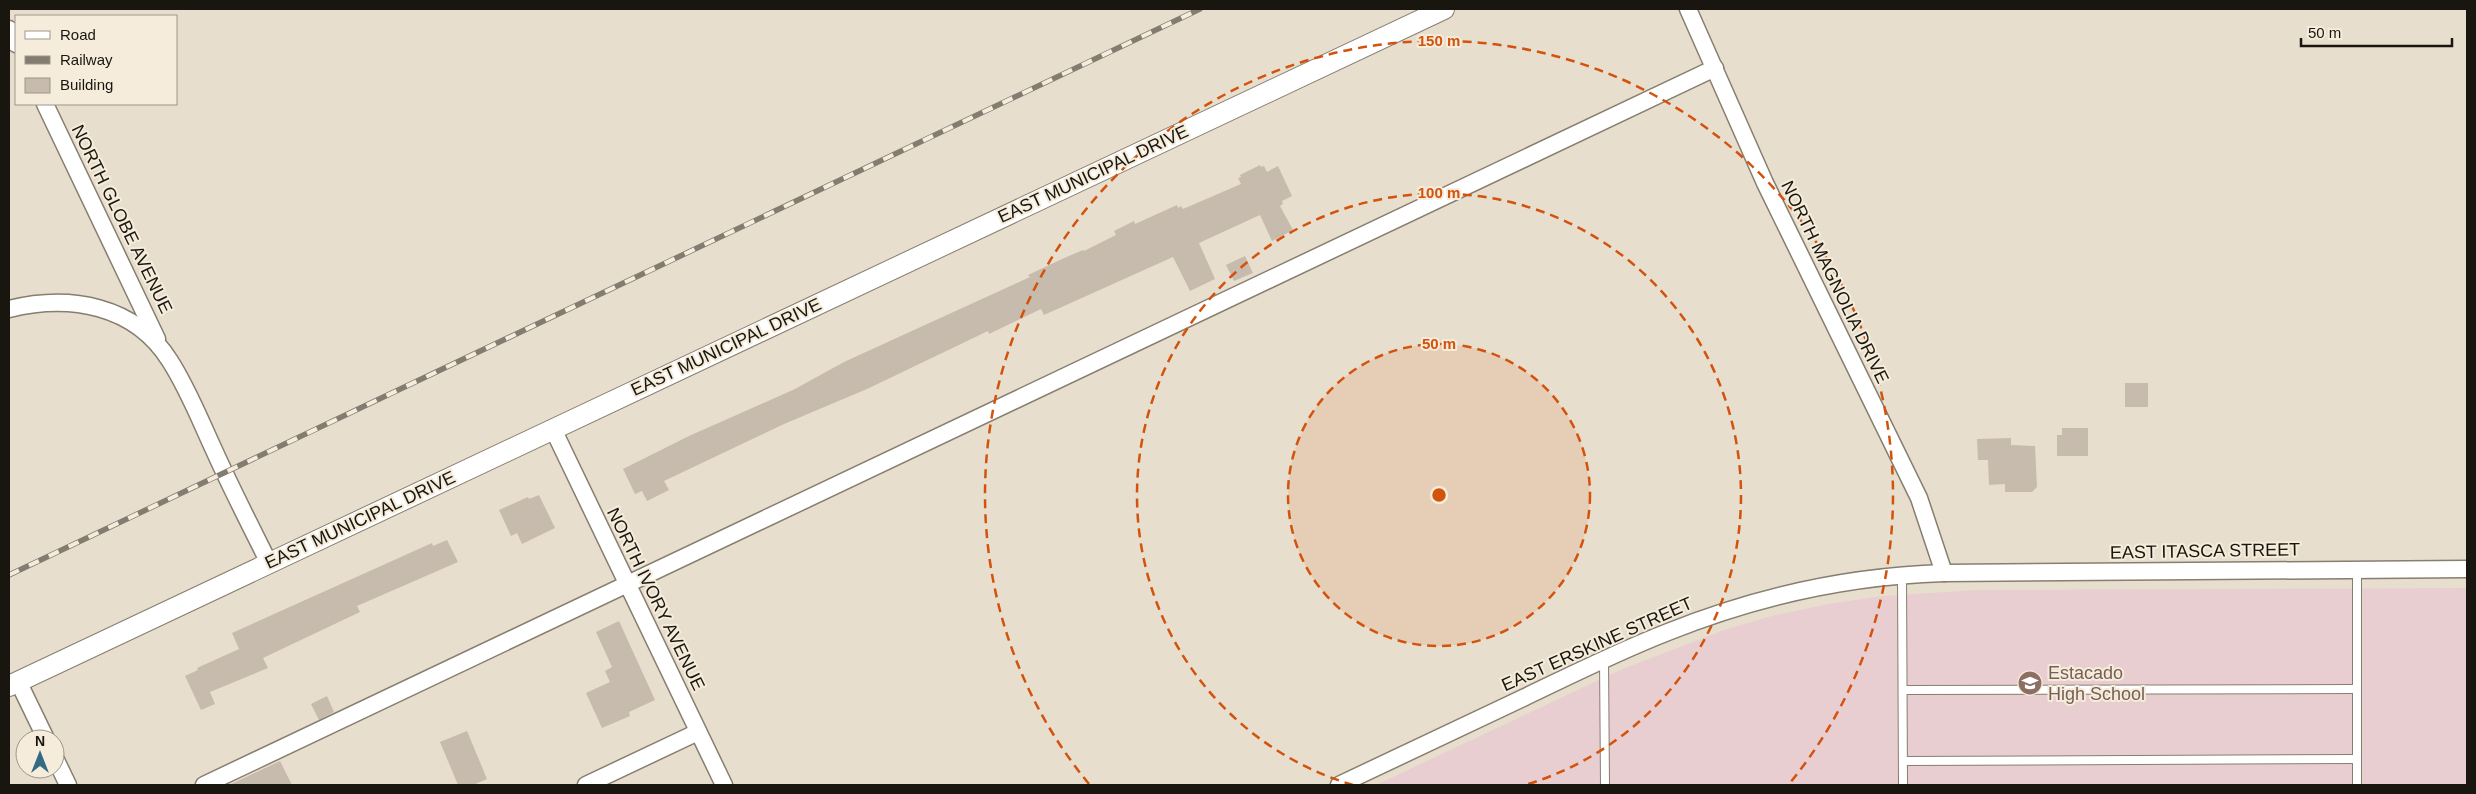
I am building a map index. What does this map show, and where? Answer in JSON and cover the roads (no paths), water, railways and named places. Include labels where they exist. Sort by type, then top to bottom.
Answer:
[{"type":"street","name":"EAST MUNICIPAL DRIVE","points":[[14,683],[1444,9]]},
{"type":"street","name":"NORTH MAGNOLIA DRIVE","points":[[1688,9],[1765,183],[1918,498],[1944,573]]},
{"type":"street","points":[[9,29],[15,42]]},
{"type":"street","points":[[204,785],[1714,68]]},
{"type":"street","name":"NORTH GLOBE AVENUE","points":[[45,105],[164,352]]},
{"type":"street","points":[[9,308],[26,304],[59,302],[100,308],[129,319],[144,330],[164,352],[184,384],[224,473],[268,563]]},
{"type":"street","name":"NORTH IVORY AVENUE","points":[[553,429],[724,785]]},
{"type":"street","name":"EAST ITASCA STREET","points":[[1944,573],[2467,569]]},
{"type":"street","name":"EAST ERSKINE STREET","points":[[1339,785],[1604,659],[1669,631],[1780,596],[1844,582],[1902,574],[1944,573]]},
{"type":"street","points":[[14,683],[40,729]]},
{"type":"street","points":[[586,785],[698,732]]},
{"type":"lane","points":[[2357,570],[2357,785]]},
{"type":"lane","points":[[1902,574],[1902,785]]},
{"type":"lane","points":[[1604,659],[1605,785]]},
{"type":"lane","points":[[1903,690],[2357,689]]},
{"type":"lane","points":[[1903,761],[2357,759]]},
{"type":"railway","points":[[9,575],[1200,9]]},
{"type":"place","name":"Estacado High School","points":[[2030,683]]}]
